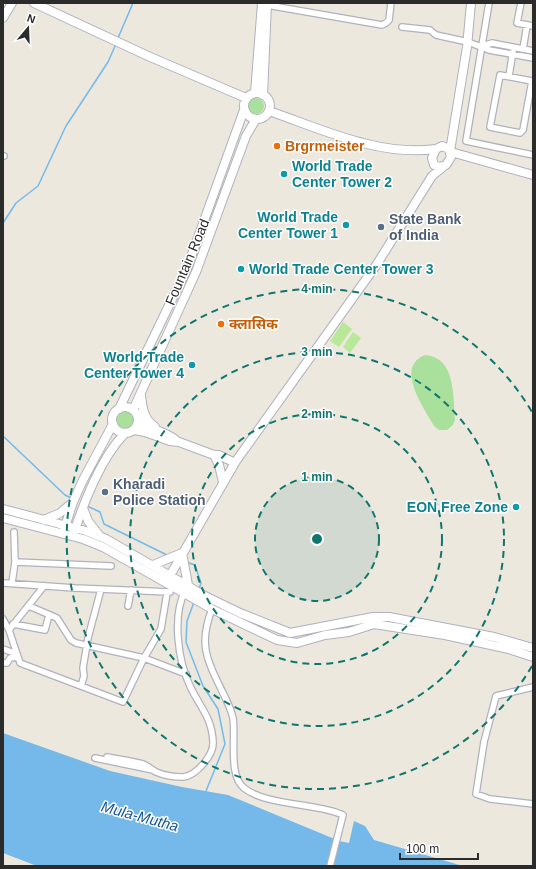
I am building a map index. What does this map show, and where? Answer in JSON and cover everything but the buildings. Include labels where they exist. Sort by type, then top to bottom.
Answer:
[{"type":"street","points":[[3,18],[12,3]]},
{"type":"street","points":[[34,3],[148,56],[246,98],[259,94]]},
{"type":"street","points":[[259,94],[266,4],[283,5],[382,25],[389,20],[391,3]]},
{"type":"street","points":[[166,583],[233,465],[377,264],[432,176],[446,164],[450,152],[468,42],[471,3]]},
{"type":"street","points":[[490,3],[466,141],[533,155]]},
{"type":"street","points":[[521,3],[517,23],[530,26],[523,49]]},
{"type":"street","points":[[402,27],[430,30],[436,35],[468,42],[482,46],[489,50],[533,58]]},
{"type":"street","points":[[482,46],[492,43],[533,51]]},
{"type":"street","points":[[509,76],[514,47]]},
{"type":"street","points":[[500,75],[509,76],[532,81],[523,130],[520,133],[492,128],[490,125],[500,75]]},
{"type":"street","points":[[259,94],[269,103],[269,111],[363,142],[419,152],[446,147],[450,152],[533,175]]},
{"type":"street","name":"Fountain Road","points":[[62,534],[74,500],[113,424],[114,414],[118,409],[187,268],[244,110],[246,98]]},
{"type":"street","points":[[244,110],[250,117],[256,119]]},
{"type":"street","name":"Fountain Road","points":[[133,410],[196,272],[246,136],[256,119],[263,117],[269,111]]},
{"type":"street","points":[[432,176],[433,162],[438,148],[454,129]]},
{"type":"street","points":[[419,152],[438,167],[468,157]]},
{"type":"street","points":[[141,392],[141,404],[145,415],[152,425],[159,430]]},
{"type":"street","points":[[118,409],[126,407],[133,410],[138,420],[146,425],[170,435],[177,441],[216,458],[219,455],[233,465]]},
{"type":"street","points":[[134,430],[137,426],[138,420]]},
{"type":"street","points":[[113,424],[116,430],[125,433]]},
{"type":"street","points":[[72,537],[84,505],[115,445],[125,433],[134,430],[145,432],[170,441],[177,441]]},
{"type":"street","points":[[216,458],[223,482]]},
{"type":"street","points":[[44,520],[60,513],[74,500]]},
{"type":"street","points":[[84,505],[88,521],[99,536]]},
{"type":"street","points":[[3,509],[66,525],[99,536],[190,587],[212,609],[272,638],[297,642],[325,635],[348,632],[374,624],[476,638],[533,648]]},
{"type":"street","points":[[3,518],[103,547],[166,583],[170,590],[163,623],[123,702],[20,663],[9,630],[3,619]]},
{"type":"street","points":[[12,583],[15,562],[14,532]]},
{"type":"street","points":[[153,565],[182,553]]},
{"type":"street","points":[[95,758],[153,770],[167,775],[188,776],[194,772],[206,759],[213,747],[206,712],[190,687],[177,634],[177,622],[190,587],[182,553]]},
{"type":"street","points":[[15,562],[111,566]]},
{"type":"street","points":[[3,583],[101,589],[170,590],[201,598],[290,633],[374,617],[389,616],[476,638],[533,657]]},
{"type":"street","points":[[9,630],[44,586]]},
{"type":"street","points":[[81,686],[84,676],[83,668],[86,646],[101,589]]},
{"type":"street","points":[[128,606],[132,590]]},
{"type":"street","points":[[29,606],[57,618],[71,640],[86,646],[144,658],[186,674]]},
{"type":"street","points":[[212,609],[206,624],[204,642],[213,671],[232,714],[235,737],[234,769],[242,787],[263,797],[343,815],[344,819],[330,866]]},
{"type":"street","points":[[13,624],[44,630],[49,615]]},
{"type":"street","points":[[3,649],[17,656]]},
{"type":"street","points":[[3,663],[7,664],[10,658],[17,656]]},
{"type":"street","points":[[533,687],[496,696],[484,742],[476,794],[490,799],[533,804]]},
{"type":"street","points":[[107,756],[144,764],[153,770]]},
{"type":"green space","points":[[256,98],[263,103],[264,106],[259,113],[256,114],[249,109],[248,106],[253,99]]},
{"type":"green space","points":[[343,322],[352,329],[339,347],[330,341]]},
{"type":"green space","points":[[353,332],[361,338],[350,353],[343,347]]},
{"type":"green space","points":[[425,355],[435,357],[442,363],[448,370],[451,380],[455,420],[453,425],[447,430],[439,430],[434,426],[414,388],[412,369],[416,361]]},
{"type":"green space","points":[[125,411],[131,414],[134,420],[131,426],[125,429],[119,426],[116,420],[119,414]]},
{"type":"water","name":"Mula-Mutha","points":[[3,733],[110,771],[182,787],[228,795],[337,840],[330,866],[37,866],[3,853]]},
{"type":"water","points":[[354,821],[365,826],[374,840],[463,866],[332,866],[339,841],[349,843]]},
{"type":"waterway","points":[[118,38],[133,3]]},
{"type":"waterway","points":[[3,223],[16,203],[38,186],[66,126],[108,62],[116,44]]},
{"type":"waterway","points":[[3,436],[65,495],[71,498]]},
{"type":"waterway","points":[[87,506],[100,512],[104,524],[167,555]]},
{"type":"waterway","points":[[186,562],[195,565],[201,583],[199,589]]},
{"type":"waterway","points":[[194,602],[187,621],[186,642],[203,686],[218,709],[225,744],[206,791]]},
{"type":"place","name":"Brgrmeister","points":[[277,146]]},
{"type":"place","name":"World Trade Center Tower 2","points":[[284,174]]},
{"type":"place","name":"World Trade Center Tower 1","points":[[346,225]]},
{"type":"place","name":"State Bank of India","points":[[381,227]]},
{"type":"place","name":"World Trade Center Tower 3","points":[[241,269]]},
{"type":"place","name":"क्लासिक","points":[[221,324]]},
{"type":"place","name":"World Trade Center Tower 4","points":[[192,365]]},
{"type":"place","name":"Kharadi Police Station","points":[[105,492]]},
{"type":"place","name":"EON Free Zone","points":[[516,507]]}]
